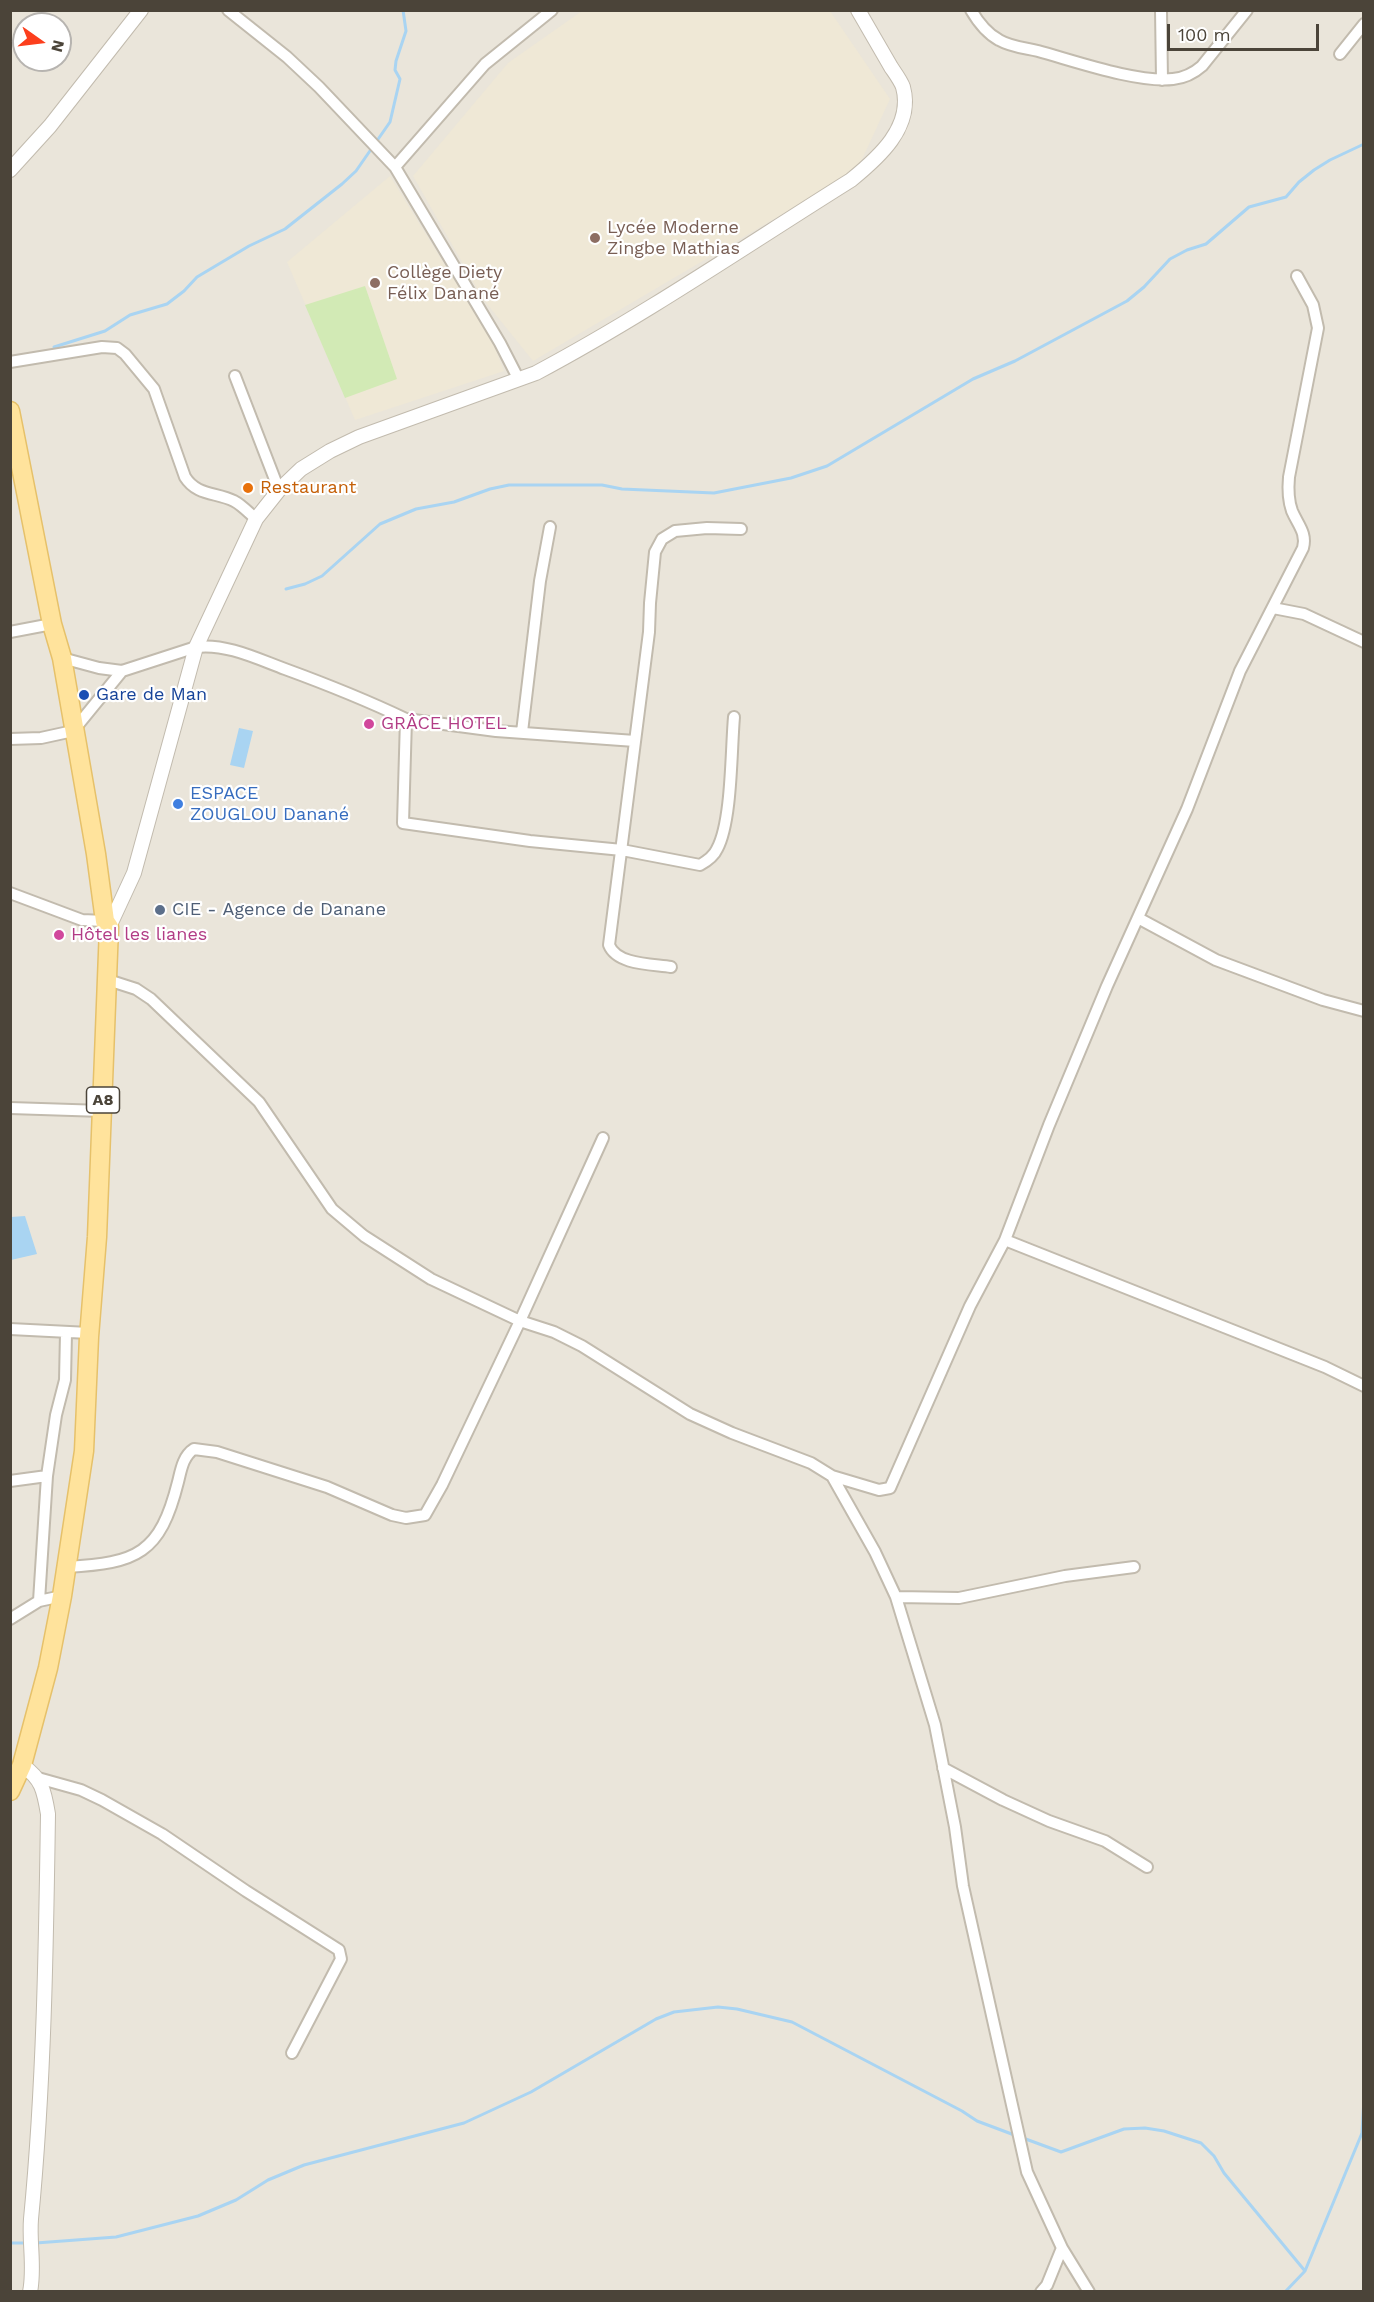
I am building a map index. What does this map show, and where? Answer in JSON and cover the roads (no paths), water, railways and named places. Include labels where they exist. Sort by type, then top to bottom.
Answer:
[{"type":"main road","name":"A8","points":[[10,411],[52,624],[62,658],[96,854],[107,924],[108,980],[97,1237],[89,1333],[84,1451],[67,1567],[48,1668],[22,1765],[10,1791]]},
{"type":"street","points":[[10,170],[50,126],[141,10]]},
{"type":"street","points":[[228,10],[287,57],[395,166],[518,378]]},
{"type":"street","points":[[395,166],[485,64],[552,10]]},
{"type":"street","points":[[10,893],[82,920],[107,924],[134,873],[196,647],[256,519],[279,490],[302,469],[359,437],[536,373],[613,330],[851,180],[872,163],[889,144],[900,126],[905,110],[903,87],[858,10]]},
{"type":"street","points":[[970,10],[981,27],[990,35],[1011,45],[1104,69],[1162,80],[1176,79],[1195,72],[1247,10]]},
{"type":"street","points":[[1161,10],[1162,80]]},
{"type":"street","points":[[1340,54],[1364,24]]},
{"type":"street","points":[[108,980],[136,989],[151,999],[259,1102],[323,1197],[343,1220],[431,1279],[520,1321],[554,1332],[574,1342],[690,1414],[732,1433],[811,1463],[832,1476],[879,1490],[890,1488],[970,1306],[1005,1240],[1049,1125],[1107,986],[1187,809],[1240,671],[1304,542],[1304,533],[1292,511],[1289,498],[1289,477],[1318,328],[1313,305],[1297,276]]},
{"type":"street","points":[[10,362],[102,347],[117,348],[149,380],[154,389],[184,477],[190,486],[234,501],[256,519]]},
{"type":"street","points":[[235,376],[279,490]]},
{"type":"street","points":[[522,732],[540,581],[550,527]]},
{"type":"street","points":[[671,967],[621,958],[611,951],[609,945],[649,632],[653,565],[657,544],[669,533],[707,528],[741,529]]},
{"type":"street","points":[[1273,608],[1305,614],[1364,642]]},
{"type":"street","points":[[10,632],[52,624]]},
{"type":"street","points":[[62,658],[99,668],[122,670],[196,647],[218,647],[254,657],[355,695],[406,720],[478,729],[635,741]]},
{"type":"street","points":[[10,739],[41,738],[74,731],[122,670]]},
{"type":"street","points":[[406,720],[403,823],[530,841],[622,850],[700,865],[715,853],[722,836],[728,801],[734,717]]},
{"type":"street","points":[[1138,918],[1216,960],[1323,1000],[1364,1011]]},
{"type":"street","points":[[10,1108],[103,1111]]},
{"type":"street","points":[[67,1567],[104,1565],[141,1553],[153,1541],[170,1512],[184,1462],[188,1453],[194,1449],[217,1452],[327,1487],[392,1515],[406,1518],[425,1515],[520,1321],[603,1138]]},
{"type":"street","points":[[1005,1240],[1325,1367],[1364,1386]]},
{"type":"street","points":[[10,1329],[89,1333]]},
{"type":"street","points":[[39,1601],[47,1476],[56,1415],[65,1380],[66,1333]]},
{"type":"street","points":[[10,1481],[47,1476]]},
{"type":"street","points":[[832,1476],[875,1552],[896,1598],[935,1725],[955,1827],[963,1886],[1028,2172],[1062,2248],[1089,2292]]},
{"type":"street","points":[[896,1598],[959,1598],[1065,1576],[1134,1567]]},
{"type":"street","points":[[10,1619],[39,1601],[62,1596]]},
{"type":"street","points":[[22,1765],[38,1778],[81,1790],[162,1834],[339,1950],[341,1959],[292,2053]]},
{"type":"street","points":[[943,1768],[1048,1821],[1105,1841],[1147,1867]]},
{"type":"street","points":[[30,2292],[33,2272],[31,2225],[36,2174],[47,1916],[48,1814],[45,1794],[38,1778]]},
{"type":"street","points":[[1041,2292],[1047,2285],[1062,2248]]},
{"type":"water","points":[[239,728],[253,731],[244,768],[230,765]]},
{"type":"water","points":[[25,1216],[37,1254],[11,1260],[11,1217]]},
{"type":"waterway","points":[[54,347],[105,331],[130,315],[167,304],[197,277],[249,246],[285,229],[356,171],[390,122],[400,79],[395,70],[396,61],[406,31],[403,10]]},
{"type":"waterway","points":[[286,589],[322,576],[380,524],[416,509],[454,502],[490,489],[509,485],[602,485],[622,489],[714,493],[791,478],[827,466],[973,379],[1015,361],[1127,301],[1144,287],[1170,259],[1206,244],[1249,207],[1286,197],[1314,170],[1364,144]]},
{"type":"waterway","points":[[36,2243],[116,2237],[198,2216],[236,2200],[268,2180],[304,2165],[464,2123],[531,2092],[656,2019],[674,2012],[718,2007],[737,2009],[792,2022],[977,2121],[1017,2136]]},
{"type":"waterway","points":[[1285,2292],[1305,2271],[1362,2133],[1364,2098]]},
{"type":"waterway","points":[[1023,2138],[1061,2152],[1124,2129],[1145,2128],[1164,2131],[1201,2143],[1214,2156],[1224,2173],[1305,2271]]},
{"type":"waterway","points":[[10,2243],[27,2243]]},
{"type":"place","name":"Lycée Moderne Zingbe Mathias","points":[[595,238]]},
{"type":"place","name":"Collège Diety Félix Danané","points":[[375,283]]},
{"type":"place","name":"Restaurant","points":[[248,488]]},
{"type":"place","name":"Gare de Man","points":[[84,695]]},
{"type":"place","name":"GRÂCE HOTEL","points":[[369,724]]},
{"type":"place","name":"ESPACE ZOUGLOU Danané","points":[[178,804]]},
{"type":"place","name":"CIE - Agence de Danane","points":[[160,910]]},
{"type":"place","name":"Hôtel les lianes","points":[[59,935]]}]
